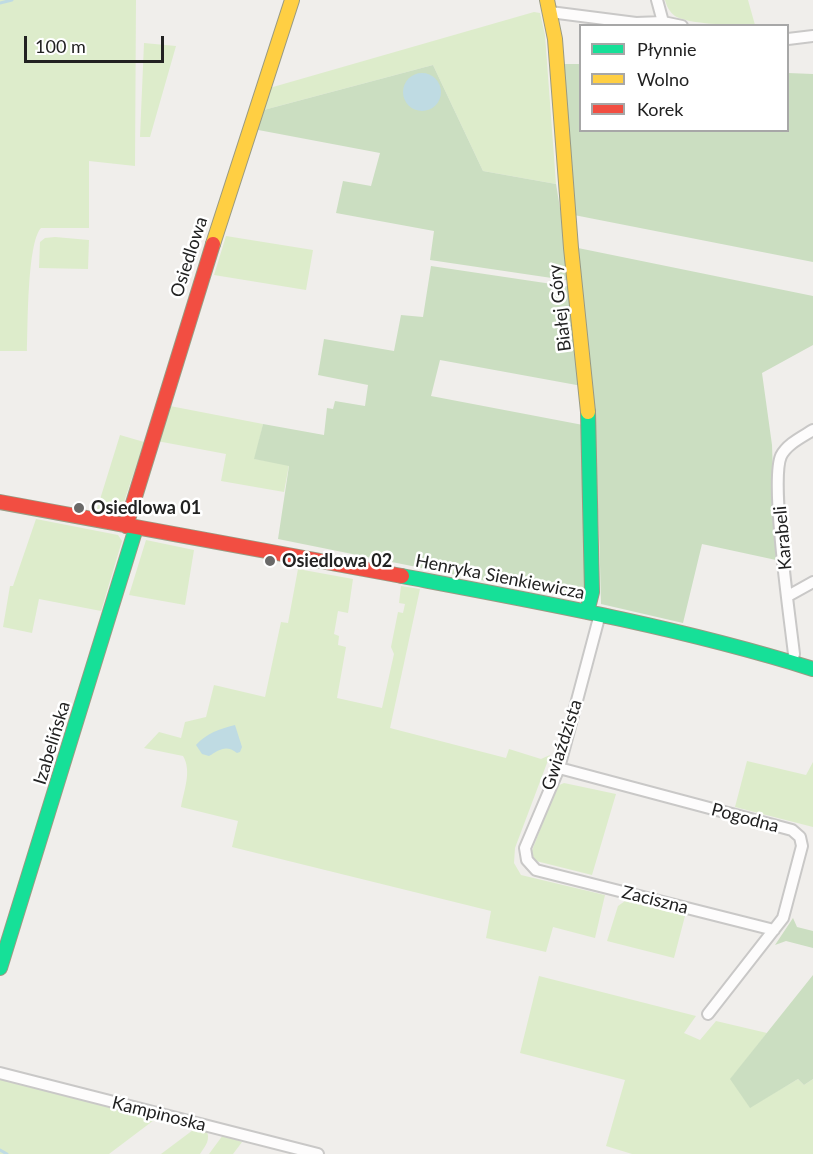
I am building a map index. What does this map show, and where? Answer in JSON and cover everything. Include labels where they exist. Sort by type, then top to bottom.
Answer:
[{"type":"street","name":"Osiedlowa","points":[[131,527],[189,316],[292,0]]},
{"type":"street","points":[[657,0],[663,22]]},
{"type":"street","points":[[549,6],[636,23],[672,24]]},
{"type":"street","name":"Białej Góry","points":[[549,6],[588,408],[593,613]]},
{"type":"street","points":[[789,39],[813,36]]},
{"type":"street","name":"Karabeli","points":[[792,662],[794,654],[780,513],[778,467],[784,451],[813,430]]},
{"type":"street","name":"Henryka Sienkiewicza","points":[[0,502],[593,613],[746,648],[813,669]]},
{"type":"street","name":"Izabelińska","points":[[0,968],[131,527]]},
{"type":"street","points":[[788,596],[813,582]]},
{"type":"street","name":"Gwiaździsta","points":[[536,870],[526,860],[525,848],[559,768],[593,613]]},
{"type":"street","name":"Pogodna","points":[[559,768],[796,833],[802,846],[788,906],[774,930],[708,1014]]},
{"type":"street","name":"Zaciszna","points":[[536,870],[774,930]]},
{"type":"street","name":"Kampinoska","points":[[0,1073],[318,1154]]},
{"type":"green space","points":[[0,0],[136,0],[135,166],[89,161],[89,228],[41,228],[36,237],[31,267],[27,351],[0,351]]},
{"type":"green space","points":[[665,0],[748,0],[755,24],[713,24],[690,21],[675,16],[667,7]]},
{"type":"green space","points":[[534,12],[540,13],[545,35],[556,184],[483,171],[433,65],[260,111],[266,89]]},
{"type":"green space","points":[[144,43],[176,46],[150,137],[140,137]]},
{"type":"green space","points":[[564,64],[579,64],[579,132],[789,132],[789,73],[813,74],[813,262],[574,215]]},
{"type":"green space","points":[[433,65],[483,171],[556,184],[572,281],[430,260],[434,231],[336,213],[343,181],[371,186],[380,153],[253,129],[260,111]]},
{"type":"green space","points":[[226,236],[313,250],[306,290],[214,275]]},
{"type":"green space","points":[[45,238],[89,240],[88,269],[39,268],[40,242]]},
{"type":"green space","points":[[578,248],[813,296],[813,345],[762,373],[772,445],[776,560],[702,544],[683,623],[601,604],[593,426]]},
{"type":"green space","points":[[431,266],[572,287],[582,386],[440,360],[431,396],[583,425],[585,446],[581,446],[588,570],[580,600],[278,539],[289,466],[254,459],[263,424],[324,435],[327,408],[333,409],[335,401],[365,406],[368,385],[318,375],[324,339],[394,351],[401,315],[423,317]]},
{"type":"green space","points":[[170,406],[263,424],[255,459],[289,465],[284,492],[221,481],[226,454],[157,441]]},
{"type":"green space","points":[[120,435],[144,442],[120,514],[97,509]]},
{"type":"green space","points":[[36,519],[118,535],[122,541],[101,611],[39,599],[32,633],[3,627],[10,586],[13,586]]},
{"type":"green space","points":[[146,540],[194,550],[185,605],[129,595]]},
{"type":"green space","points":[[298,569],[353,579],[348,613],[338,611],[334,634],[339,636],[338,645],[346,647],[337,698],[382,708],[394,654],[391,647],[398,612],[403,613],[405,604],[399,603],[401,586],[420,589],[390,728],[506,758],[509,749],[541,759],[550,755],[515,848],[514,863],[521,875],[605,895],[595,938],[553,927],[546,952],[486,938],[491,911],[232,847],[238,821],[181,807],[187,774],[183,756],[144,748],[159,732],[181,738],[185,722],[206,717],[214,685],[265,697],[281,622],[288,623]]},
{"type":"green space","points":[[747,761],[806,775],[813,762],[813,827],[735,807]]},
{"type":"green space","points":[[564,783],[616,794],[592,875],[536,861],[531,853],[557,786]]},
{"type":"green space","points":[[625,901],[685,916],[674,958],[607,941],[618,906]]},
{"type":"green space","points":[[793,918],[797,927],[813,931],[813,948],[786,941],[775,945]]},
{"type":"green space","points":[[813,975],[813,1079],[804,1085],[798,1079],[750,1108],[730,1079]]},
{"type":"green space","points":[[539,976],[696,1016],[684,1033],[700,1040],[716,1021],[767,1033],[731,1079],[750,1107],[798,1079],[804,1085],[813,1079],[813,1154],[632,1154],[606,1146],[625,1080],[520,1053]]},
{"type":"green space","points":[[0,1076],[158,1117],[109,1154],[0,1154]]},
{"type":"green space","points":[[197,1127],[206,1129],[208,1136],[200,1154],[161,1154]]},
{"type":"green space","points":[[223,1135],[242,1142],[233,1154],[209,1154]]},
{"type":"water","points":[[422,73],[435,79],[441,92],[435,105],[422,111],[409,105],[403,92],[409,79]]},
{"type":"water","points":[[235,725],[242,747],[240,752],[226,748],[209,756],[202,754],[196,745],[204,737]]},
{"type":"waterway","points":[[0,3],[12,0]]},
{"type":"waterway","points":[[0,1150],[7,1154]]},
{"type":"traffic: fast","points":[[587,612],[592,592],[588,412]]},
{"type":"traffic: fast","points":[[0,968],[136,528]]},
{"type":"traffic: fast","points":[[402,576],[660,628],[712,640],[813,669]]},
{"type":"traffic: slow","points":[[213,244],[292,0]]},
{"type":"traffic: slow","points":[[547,0],[555,39],[571,248],[588,412]]},
{"type":"traffic: jam","points":[[126,526],[213,244]]},
{"type":"traffic: jam","points":[[0,502],[402,576]]},
{"type":"place","name":"Osiedlowa 01","points":[[79,508]]},
{"type":"place","name":"Osiedlowa 02","points":[[270,561]]}]
